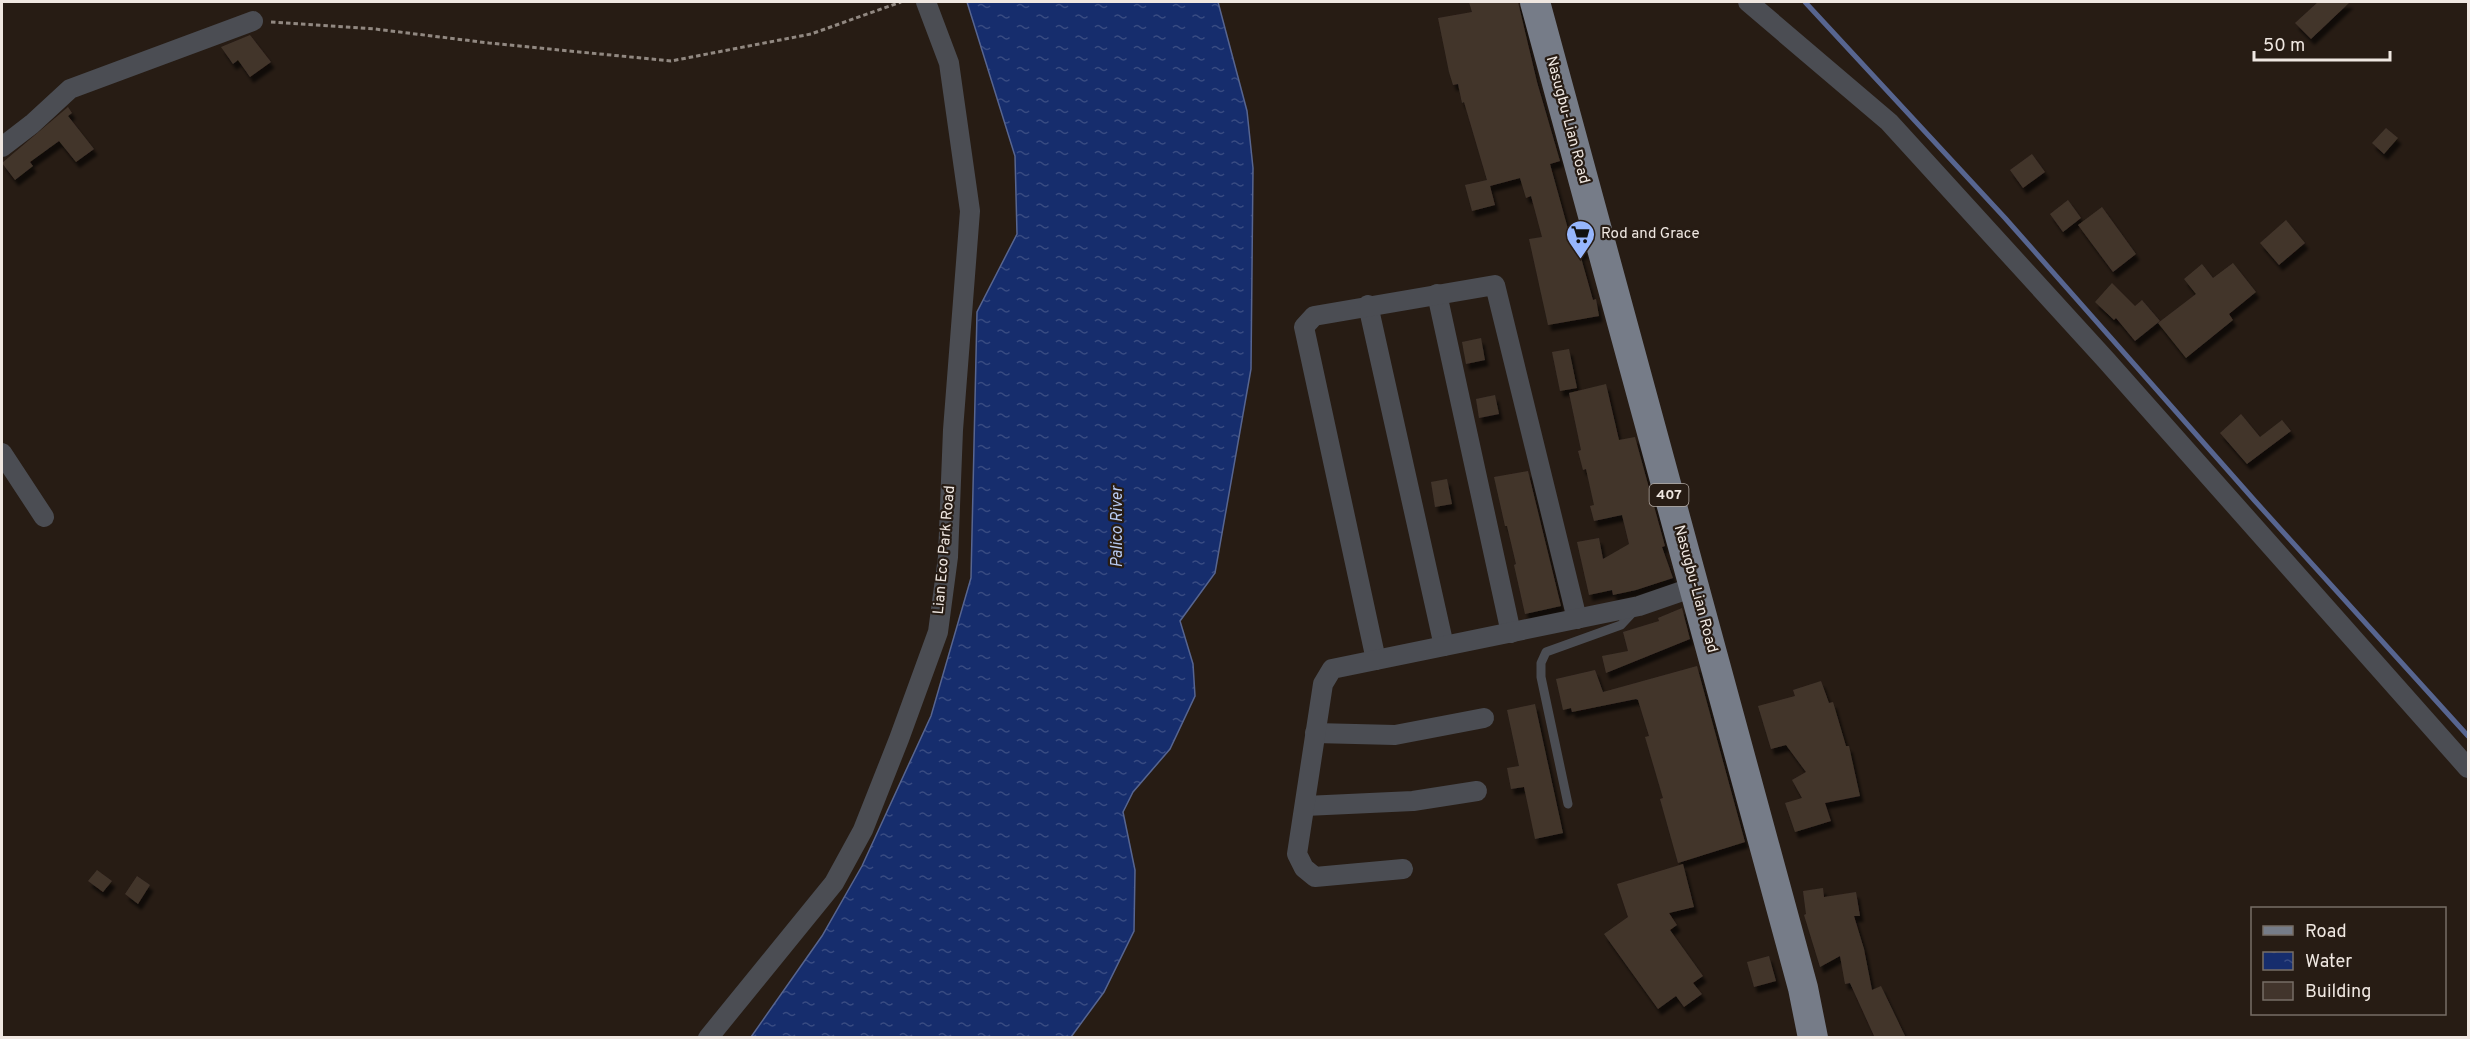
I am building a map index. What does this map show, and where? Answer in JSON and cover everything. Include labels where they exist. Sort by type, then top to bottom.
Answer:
[{"type":"main road","name":"Nasugbu-Lian Road","points":[[1535,2],[1803,988],[1814,1038]]},
{"type":"street","name":"Lian Eco Park Road","points":[[708,1038],[834,884],[863,830],[900,740],[938,632],[948,557],[953,430],[970,211],[949,63],[926,2]]},
{"type":"street","points":[[1748,2],[1889,122],[1911,145],[2092,344],[2469,768]]},
{"type":"street","points":[[2,147],[32,124],[70,89],[253,21]]},
{"type":"street","points":[[1376,660],[1304,327],[1314,316],[1495,285],[1577,619]]},
{"type":"street","points":[[1437,294],[1511,633]]},
{"type":"street","points":[[1368,306],[1444,646]]},
{"type":"street","points":[[2,453],[44,517]]},
{"type":"street","points":[[1403,869],[1315,876],[1304,868],[1297,854],[1323,684],[1332,669],[1639,606],[1694,587]]},
{"type":"street","points":[[1316,733],[1395,735],[1484,718]]},
{"type":"street","points":[[1305,806],[1413,801],[1477,790]]},
{"type":"lane","points":[[1568,804],[1540,663],[1546,651],[1621,625],[1639,606]]},
{"type":"path","points":[[253,21],[375,28],[489,43],[671,60],[811,34],[901,2]]},
{"type":"water","name":"Palico River","points":[[967,2],[1218,2],[1247,111],[1253,168],[1251,369],[1215,573],[1180,621],[1193,664],[1195,696],[1170,749],[1133,792],[1123,812],[1135,870],[1134,931],[1104,992],[1071,1037],[751,1037],[822,936],[862,866],[931,716],[971,578],[977,312],[1017,234],[1015,156]]},
{"type":"building","points":[[1469,2],[1518,2],[1537,82],[1560,161],[1550,164],[1568,229],[1578,226],[1585,253],[1580,254],[1593,300],[1596,299],[1599,316],[1548,325],[1529,239],[1542,237],[1531,196],[1526,198],[1520,178],[1490,186],[1495,205],[1472,211],[1465,185],[1487,180],[1458,84],[1453,85],[1449,72],[1438,18],[1472,12]]},
{"type":"building","points":[[2318,2],[2350,2],[2311,39],[2295,23]]},
{"type":"building","points":[[250,35],[271,62],[250,77],[238,60],[233,64],[221,47]]},
{"type":"building","points":[[68,107],[72,113],[68,116],[94,149],[76,162],[59,141],[30,162],[33,166],[15,180],[2,163]]},
{"type":"building","points":[[2386,128],[2398,138],[2384,154],[2372,143]]},
{"type":"building","points":[[2032,154],[2045,172],[2023,188],[2010,170]]},
{"type":"building","points":[[2068,200],[2081,218],[2063,232],[2050,214]]},
{"type":"building","points":[[2102,207],[2136,254],[2113,272],[2078,225]]},
{"type":"building","points":[[2286,220],[2305,243],[2279,265],[2260,243]]},
{"type":"building","points":[[2233,263],[2256,292],[2229,314],[2233,320],[2186,358],[2158,323],[2196,294],[2184,279],[2202,264],[2213,278]]},
{"type":"building","points":[[2112,283],[2135,306],[2142,300],[2160,321],[2135,341],[2116,318],[2114,320],[2095,302]]},
{"type":"building","points":[[1481,338],[1485,360],[1466,364],[1462,342]]},
{"type":"building","points":[[1569,349],[1577,388],[1560,391],[1552,352]]},
{"type":"building","points":[[1606,384],[1619,440],[1635,437],[1665,546],[1662,547],[1673,578],[1613,595],[1612,590],[1589,595],[1577,542],[1599,538],[1603,559],[1629,544],[1622,515],[1594,521],[1590,506],[1594,505],[1586,469],[1583,470],[1578,451],[1581,450],[1569,393]]},
{"type":"building","points":[[1495,395],[1499,414],[1479,418],[1476,399]]},
{"type":"building","points":[[2241,414],[2260,437],[2282,420],[2291,431],[2247,464],[2220,433]]},
{"type":"building","points":[[1528,471],[1561,606],[1525,614],[1514,565],[1516,564],[1494,477]]},
{"type":"building","points":[[1447,479],[1452,504],[1435,507],[1431,482]]},
{"type":"building","points":[[1682,608],[1690,639],[1606,673],[1602,656],[1628,651],[1623,632],[1659,621],[1658,618]]},
{"type":"building","points":[[1697,666],[1745,842],[1678,863],[1660,799],[1663,798],[1645,737],[1649,736],[1638,700],[1572,712],[1571,708],[1563,710],[1556,679],[1595,670],[1603,692]]},
{"type":"building","points":[[1821,681],[1829,703],[1833,702],[1846,746],[1849,746],[1860,796],[1825,803],[1831,821],[1795,832],[1785,803],[1802,798],[1792,780],[1806,772],[1786,745],[1771,749],[1758,706],[1795,696],[1793,690]]},
{"type":"building","points":[[1535,704],[1563,833],[1535,839],[1524,787],[1511,789],[1507,768],[1519,766],[1507,710]]},
{"type":"building","points":[[1683,864],[1694,907],[1669,913],[1677,925],[1670,930],[1703,976],[1693,983],[1702,994],[1684,1007],[1676,996],[1658,1009],[1604,934],[1628,917],[1617,884]]},
{"type":"building","points":[[97,870],[112,881],[103,892],[88,881]]},
{"type":"building","points":[[137,876],[150,885],[138,904],[125,894]]},
{"type":"building","points":[[1823,888],[1824,897],[1856,892],[1860,916],[1854,916],[1864,949],[1872,990],[1881,986],[1906,1038],[1875,1038],[1850,983],[1845,984],[1840,956],[1820,967],[1804,915],[1806,914],[1803,891]]},
{"type":"building","points":[[1769,956],[1776,981],[1754,987],[1747,962]]},
{"type":"waterway","points":[[1805,2],[2005,218],[2255,501],[2468,736]]},
{"type":"place","name":"Rod and Grace","points":[[1580,260]]}]
